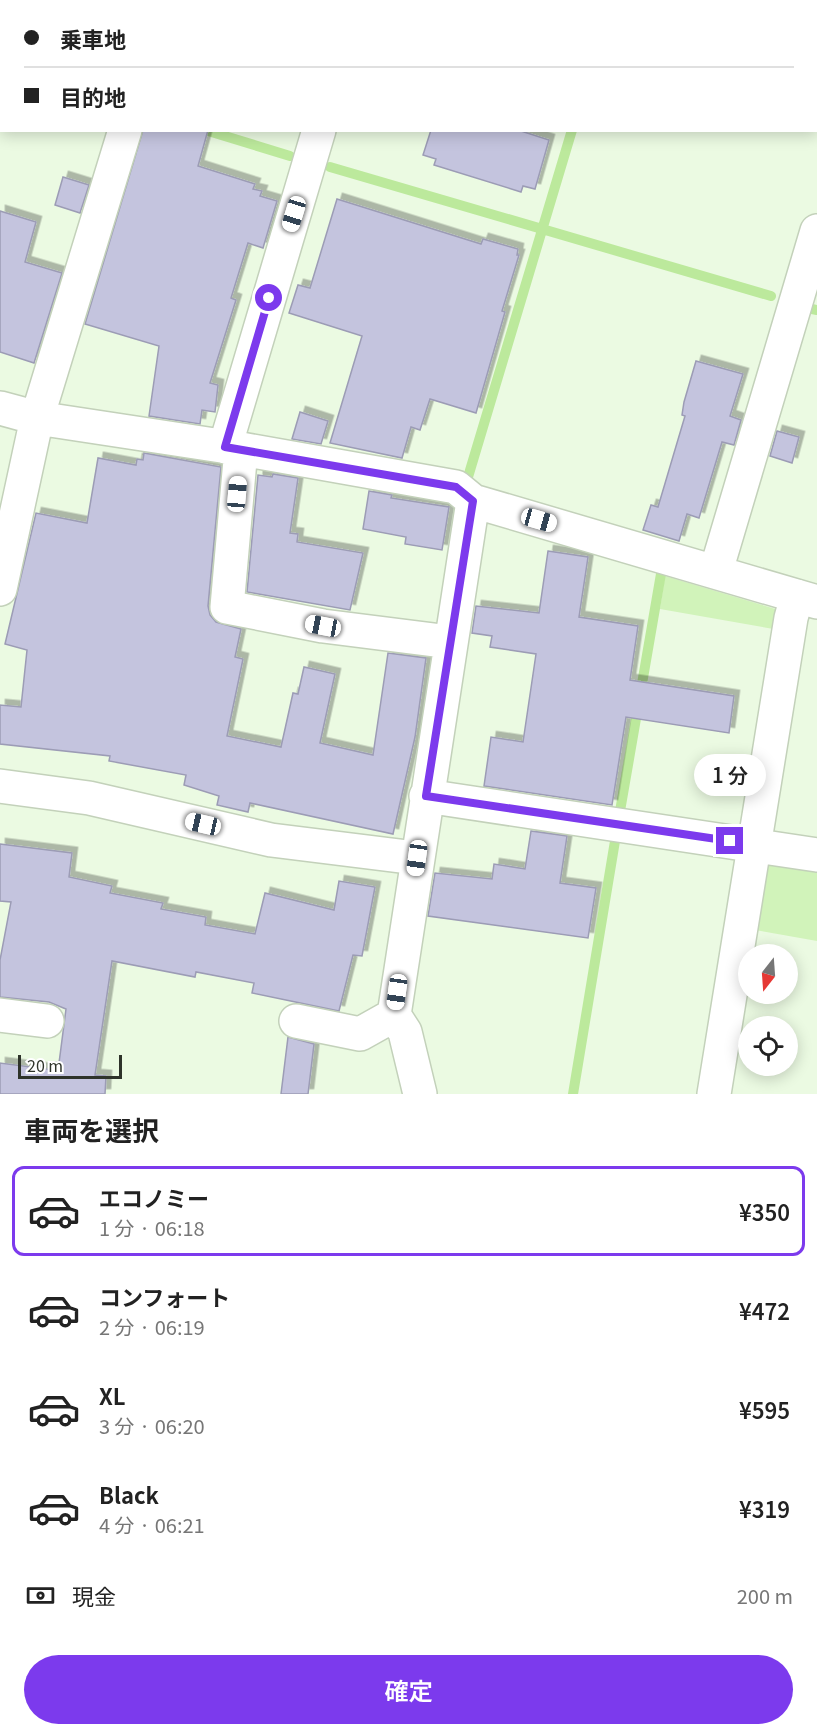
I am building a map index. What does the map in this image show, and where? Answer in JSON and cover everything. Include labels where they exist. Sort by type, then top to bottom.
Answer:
[{"type":"street","points":[[0,589],[37,417],[124,132]]},
{"type":"street","points":[[318,132],[233,448],[227,607],[323,626],[450,642]]},
{"type":"street","points":[[716,571],[817,231]]},
{"type":"street","points":[[0,408],[37,417],[456,487],[473,501],[807,599],[790,618],[714,1094]]},
{"type":"street","points":[[420,1094],[405,1032],[394,1015],[473,501]]},
{"type":"street","points":[[0,786],[89,798],[271,840],[417,858]]},
{"type":"street","points":[[426,796],[817,855]]},
{"type":"street","points":[[0,1015],[47,1021]]},
{"type":"street","points":[[296,1021],[360,1034],[394,1015]]},
{"type":"green space","points":[[665,576],[782,611],[779,630],[660,609]]},
{"type":"green space","points":[[766,863],[817,864],[817,941],[755,930]]},
{"type":"building","points":[[142,132],[207,132],[198,166],[255,184],[253,189],[262,191],[260,196],[277,201],[263,248],[248,243],[231,298],[236,300],[210,383],[218,385],[215,412],[202,410],[200,424],[149,416],[159,346],[85,324]]},
{"type":"building","points":[[430,132],[524,132],[549,140],[535,189],[523,186],[521,192],[434,165],[436,159],[423,155]]},
{"type":"building","points":[[63,177],[89,185],[80,213],[55,205]]},
{"type":"building","points":[[337,199],[481,244],[483,239],[518,249],[517,255],[519,255],[502,311],[505,312],[476,413],[430,399],[420,430],[411,427],[402,458],[330,443],[362,336],[289,313],[298,285],[310,288]]},
{"type":"building","points":[[0,211],[36,222],[25,262],[62,273],[34,363],[0,352]]},
{"type":"building","points":[[696,361],[743,374],[730,416],[741,420],[734,445],[722,442],[699,518],[687,514],[679,541],[643,530],[651,505],[658,507],[685,416],[682,415],[684,402]]},
{"type":"building","points":[[300,412],[328,421],[321,444],[292,439]]},
{"type":"building","points":[[777,431],[799,437],[792,463],[770,456]]},
{"type":"building","points":[[144,453],[221,467],[208,606],[210,615],[216,622],[241,629],[235,657],[243,659],[227,736],[281,747],[293,693],[298,694],[304,667],[335,674],[320,743],[373,755],[388,653],[426,658],[415,737],[393,834],[250,803],[248,812],[217,805],[219,796],[184,785],[186,775],[109,761],[110,756],[0,744],[0,705],[21,707],[27,650],[5,644],[36,513],[87,523],[98,458],[136,465],[137,459],[143,460]]},
{"type":"building","points":[[273,474],[298,478],[290,533],[298,534],[297,542],[363,553],[350,610],[247,592],[258,475],[272,477]]},
{"type":"building","points":[[369,491],[392,495],[391,498],[449,507],[442,550],[405,544],[406,537],[363,529]]},
{"type":"building","points":[[548,551],[588,557],[579,617],[638,626],[630,680],[734,696],[729,733],[626,717],[612,805],[484,786],[491,737],[523,742],[536,654],[490,647],[492,636],[472,633],[476,606],[539,613]]},
{"type":"building","points":[[531,831],[567,836],[560,883],[596,888],[588,938],[428,916],[435,873],[492,879],[494,864],[525,869]]},
{"type":"building","points":[[0,844],[72,853],[69,877],[112,886],[110,893],[163,903],[161,909],[206,917],[205,925],[255,934],[265,893],[334,910],[339,881],[375,887],[362,956],[353,955],[339,1011],[252,993],[254,983],[196,972],[195,977],[112,961],[95,1075],[106,1076],[105,1094],[0,1094],[0,1063],[54,1070],[55,1062],[59,1063],[66,1009],[49,1002],[0,997],[0,960],[11,902],[0,901]]},
{"type":"building","points":[[288,1037],[314,1044],[308,1094],[281,1094]]},
{"type":"waterway","points":[[212,132],[290,156]]},
{"type":"waterway","points":[[468,477],[571,132]]},
{"type":"waterway","points":[[330,167],[771,296]]},
{"type":"waterway","points":[[812,309],[817,310]]},
{"type":"waterway","points":[[619,817],[662,568]]},
{"type":"waterway","points":[[573,1094],[616,835]]},
{"type":"route","points":[[269,298],[225,447],[456,487],[473,501],[426,796],[730,841]]}]
